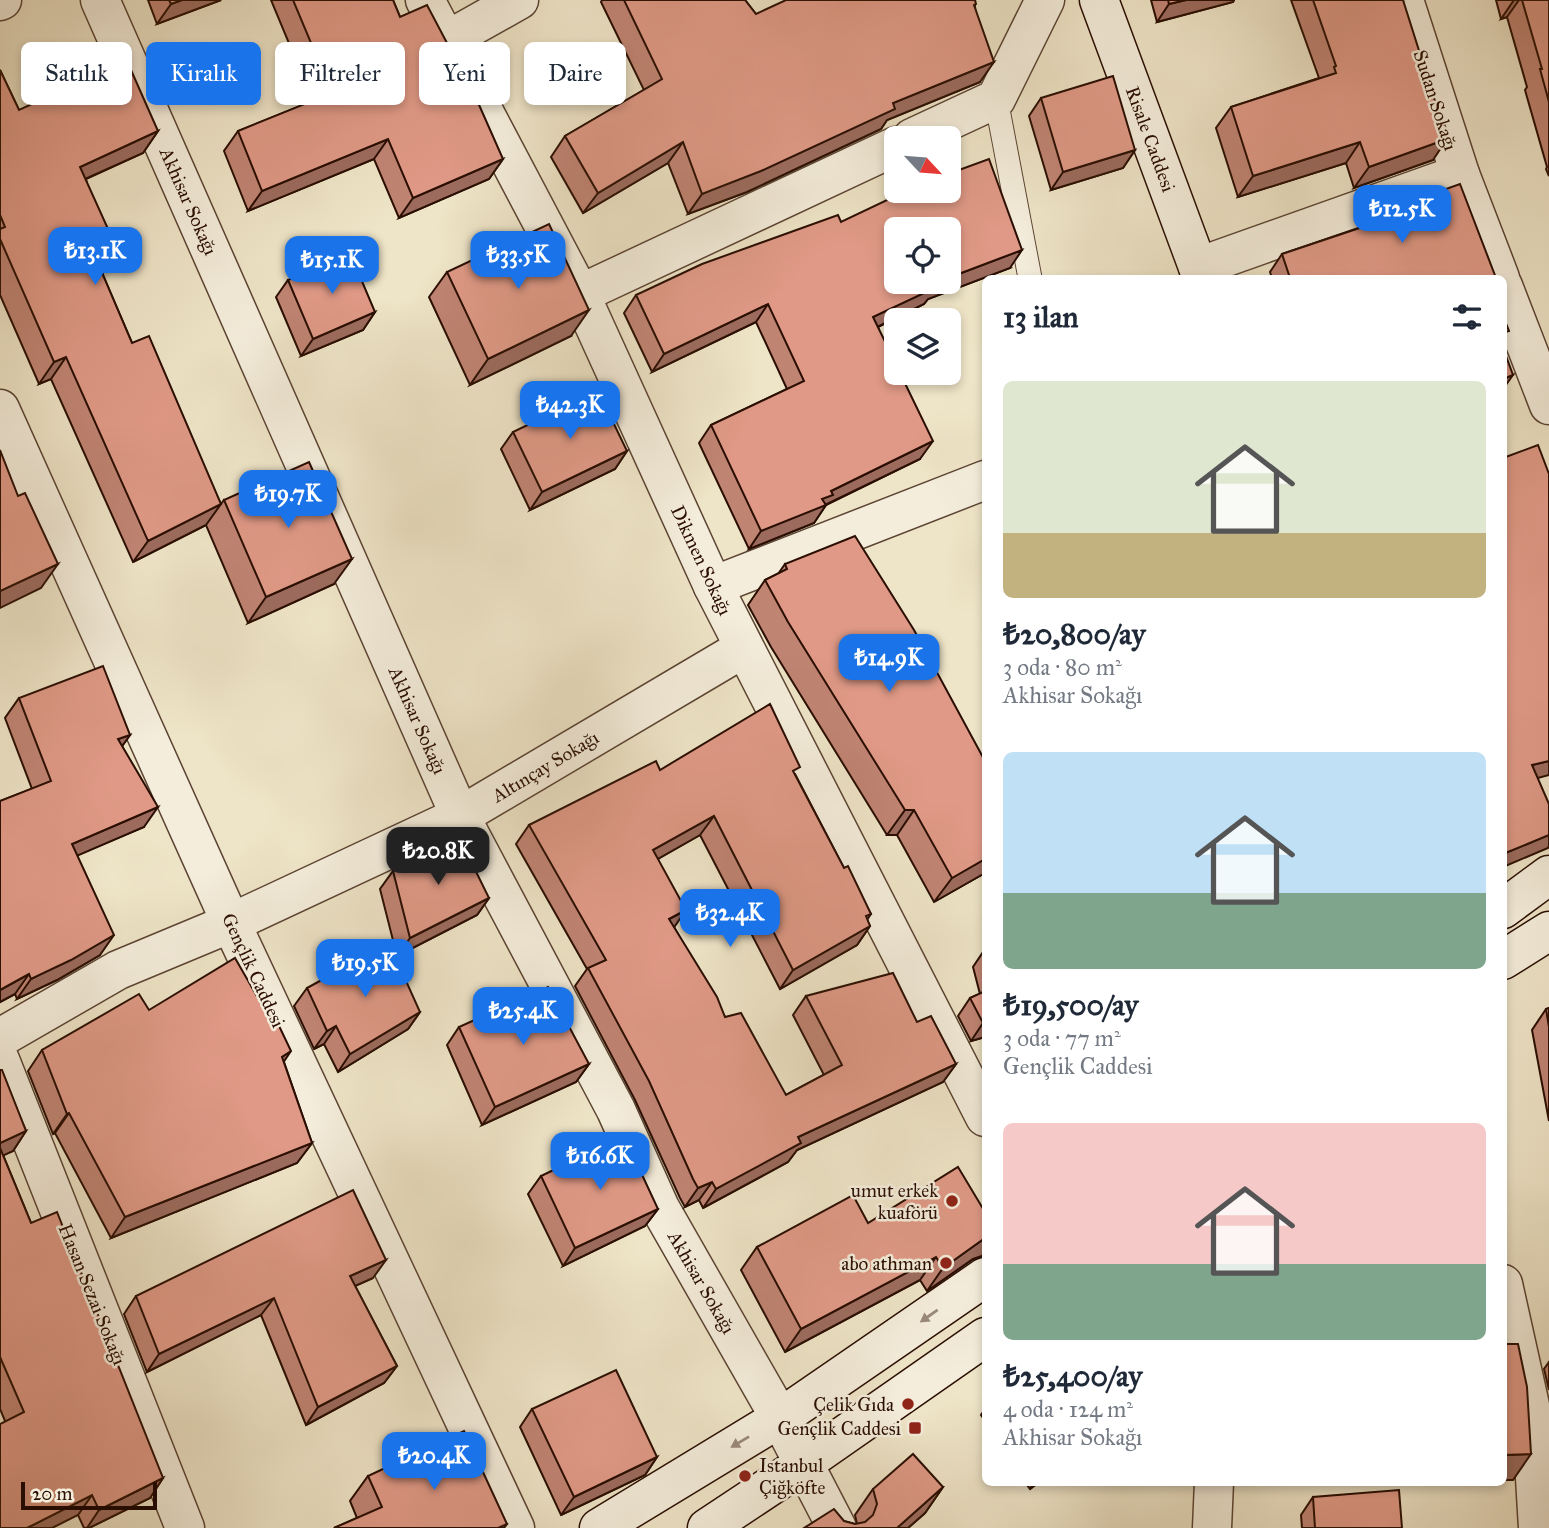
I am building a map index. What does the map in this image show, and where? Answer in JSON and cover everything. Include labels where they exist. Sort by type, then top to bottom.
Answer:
[{"type":"street","name":"Akhisar Sokağı","points":[[100,0],[460,816],[616,1110],[660,1208],[780,1418],[837,1528]]},
{"type":"street","name":"Dikmen Sokağı","points":[[425,0],[580,294],[713,586],[982,1111]]},
{"type":"street","points":[[446,41],[519,0]]},
{"type":"street","points":[[938,126],[996,99],[1045,0]]},
{"type":"street","name":"Risale Caddesi","points":[[1100,0],[1200,272]]},
{"type":"street","name":"Sudan Sokağı","points":[[1404,0],[1460,174],[1499,275]]},
{"type":"street","points":[[580,294],[884,152]]},
{"type":"street","points":[[1200,272],[1460,174]]},
{"type":"street","points":[[1507,296],[1549,405]]},
{"type":"street","name":"Gençlik Caddesi","points":[[0,409],[231,923],[515,1528]]},
{"type":"street","points":[[713,586],[982,481]]},
{"type":"street","name":"Altınçay Sokağı","points":[[0,1038],[118,970],[231,923],[460,816],[744,648]]},
{"type":"street","points":[[1507,906],[1549,875]]},
{"type":"street","points":[[1507,957],[1549,931]]},
{"type":"street","name":"Hasan Sezai Sokağı","points":[[0,1060],[185,1528]]},
{"type":"street","points":[[599,1528],[780,1418],[982,1279]]},
{"type":"street","points":[[1507,1302],[1531,1410],[1538,1528]]},
{"type":"street","points":[[707,1528],[982,1339]]},
{"type":"street","points":[[1212,1528],[1214,1486]]},
{"type":"lane","points":[[996,99],[1029,275]]},
{"type":"building","points":[[293,0],[393,0],[400,17],[427,5],[446,42],[419,42],[419,105],[479,105],[503,159],[413,198],[388,139],[262,191],[238,131],[302,105],[405,105],[405,42],[311,42]]},
{"type":"building","points":[[624,0],[745,0],[756,14],[786,0],[975,0],[974,5],[994,62],[893,103],[895,109],[761,171],[702,194],[683,142],[598,193],[565,136],[618,105],[626,105],[626,100],[662,79]]},
{"type":"building","points":[[1168,0],[1186,0],[1169,4]]},
{"type":"building","points":[[1313,0],[1403,0],[1447,139],[1369,167],[1360,142],[1253,176],[1231,107],[1336,73],[1336,66]]},
{"type":"building","points":[[1522,0],[1549,0],[1549,102],[1542,69]]},
{"type":"building","points":[[0,70],[19,110],[30,105],[132,105],[132,72],[158,131],[80,167],[118,251],[97,261],[132,343],[149,336],[221,504],[148,541],[66,357],[54,362],[0,239],[0,229],[5,227],[0,215]]},
{"type":"building","points":[[1113,76],[1135,150],[1063,172],[1041,98]]},
{"type":"building","points":[[989,159],[1022,250],[961,273],[961,217],[884,217],[884,294],[922,294],[892,308],[884,308],[884,312],[873,317],[884,339],[884,385],[906,385],[933,441],[831,491],[833,495],[822,499],[826,505],[761,531],[711,425],[804,381],[768,304],[664,354],[636,295],[702,264],[838,215],[841,222],[884,201],[961,203],[961,169]]},
{"type":"building","points":[[1460,184],[1495,275],[1289,275],[1282,254],[1384,220],[1381,212]]},
{"type":"building","points":[[549,224],[589,310],[488,359],[447,272]]},
{"type":"building","points":[[350,253],[375,312],[313,339],[288,280]]},
{"type":"building","points":[[1507,359],[1513,375],[1507,377]]},
{"type":"building","points":[[598,391],[627,451],[542,492],[513,432]]},
{"type":"building","points":[[1538,445],[1549,474],[1549,761],[1532,765],[1549,804],[1549,835],[1507,852],[1507,457]]},
{"type":"building","points":[[0,450],[18,496],[25,493],[58,564],[0,591]]},
{"type":"building","points":[[309,462],[352,559],[266,597],[224,500]]},
{"type":"building","points":[[855,536],[914,630],[982,755],[982,861],[952,878],[914,810],[905,810],[788,622],[765,580],[787,569],[785,564]]},
{"type":"building","points":[[103,666],[130,735],[118,739],[158,807],[72,844],[114,935],[71,960],[31,979],[29,974],[0,990],[0,801],[51,781],[19,698]]},
{"type":"building","points":[[770,704],[800,767],[793,771],[844,868],[848,866],[871,914],[866,916],[870,926],[793,970],[714,816],[653,850],[686,910],[669,919],[717,997],[725,1017],[741,1013],[786,1095],[842,1065],[806,996],[893,973],[917,1022],[931,1016],[956,1064],[798,1137],[801,1143],[716,1189],[712,1182],[698,1188],[649,1081],[588,968],[606,960],[529,825],[656,761],[660,770]]},
{"type":"building","points":[[459,837],[489,898],[410,938],[393,871]]},
{"type":"building","points":[[389,943],[420,1012],[350,1054],[336,1026],[327,1031],[307,988]]},
{"type":"building","points":[[235,958],[265,1010],[270,1007],[291,1051],[282,1057],[312,1143],[125,1217],[69,1113],[67,1114],[42,1050],[139,994],[149,1010]]},
{"type":"building","points":[[548,987],[589,1064],[495,1107],[459,1027]]},
{"type":"building","points":[[982,992],[982,1021],[970,998]]},
{"type":"building","points":[[0,1070],[26,1131],[0,1143]]},
{"type":"building","points":[[624,1136],[658,1209],[575,1248],[541,1176]]},
{"type":"building","points":[[0,1148],[31,1223],[57,1212],[163,1478],[99,1510],[92,1495],[27,1528],[0,1528],[0,1424],[24,1412],[0,1357]]},
{"type":"building","points":[[958,1167],[982,1207],[982,1240],[943,1268],[936,1257],[801,1329],[757,1247],[853,1195],[868,1223]]},
{"type":"building","points":[[353,1190],[386,1260],[350,1276],[397,1366],[318,1407],[274,1298],[159,1354],[136,1296]]},
{"type":"building","points":[[1507,1344],[1518,1344],[1527,1387],[1531,1454],[1507,1455]]},
{"type":"building","points":[[616,1370],[657,1457],[574,1497],[532,1409]]},
{"type":"building","points":[[464,1431],[507,1524],[498,1528],[334,1528],[382,1507],[368,1476]]},
{"type":"building","points":[[913,1454],[943,1487],[897,1528],[804,1528],[834,1509],[844,1521],[855,1524],[865,1522],[873,1515],[877,1504],[873,1489]]},
{"type":"building","points":[[1399,1490],[1402,1528],[1315,1528],[1313,1497]]},
{"type":"place","name":"umut erkek kuaförü","points":[[952,1201]]},
{"type":"place","name":"abo athman","points":[[946,1263]]},
{"type":"place","name":"Çelik Gıda","points":[[908,1404]]},
{"type":"place","name":"Gençlik Caddesi","points":[[915,1428]]},
{"type":"place","name":"Istanbul Çiğköfte","points":[[745,1476]]}]
